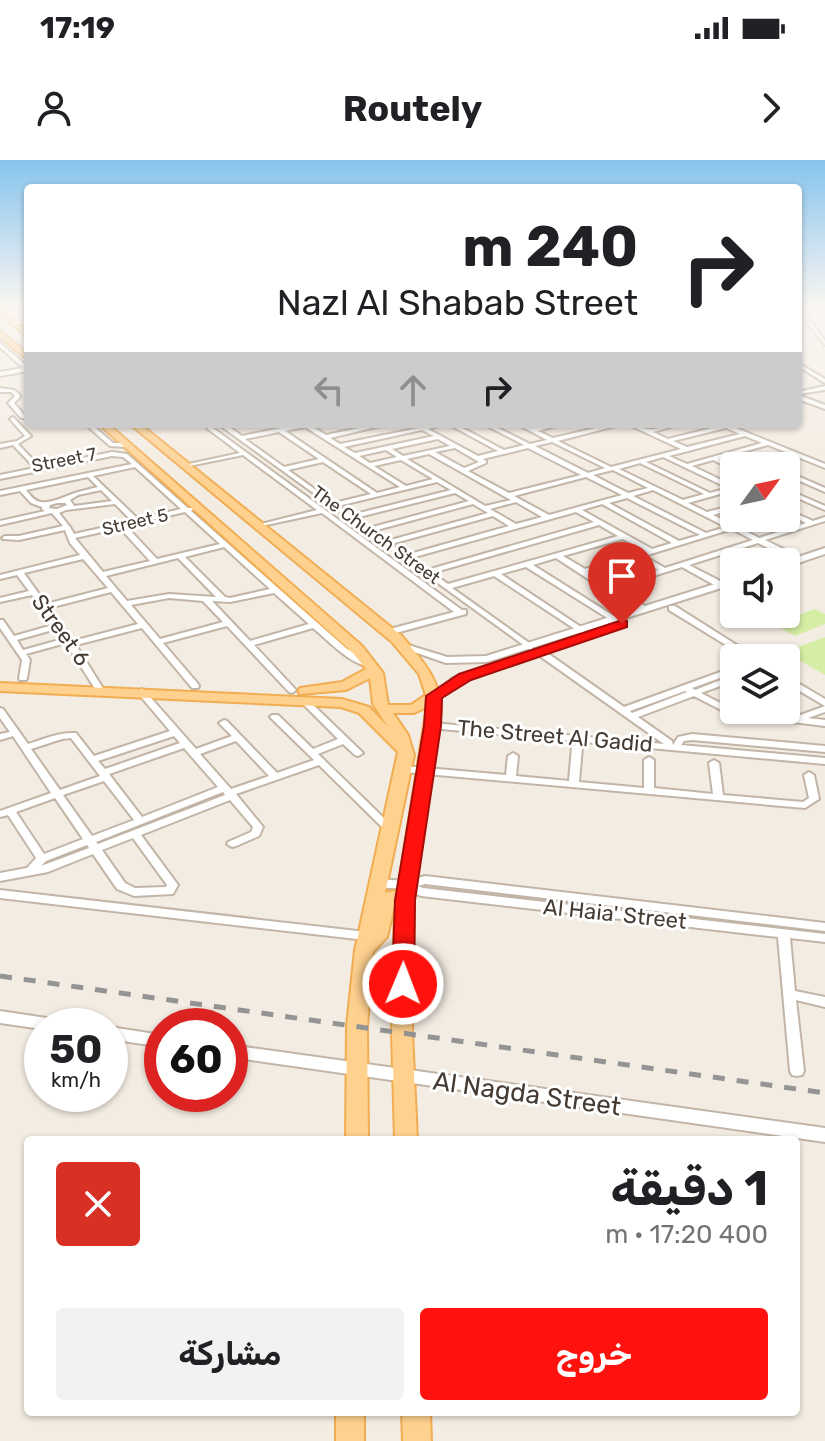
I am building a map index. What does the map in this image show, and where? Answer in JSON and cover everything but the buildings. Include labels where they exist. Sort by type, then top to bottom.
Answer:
[{"type":"main road","points":[[107,428],[283,589],[312,596],[340,592]]},
{"type":"main road","points":[[139,428],[389,632],[425,673],[434,696],[433,726],[406,892],[403,1076],[406,1136]]},
{"type":"main road","points":[[134,455],[149,436]]},
{"type":"main road","points":[[134,455],[149,449],[167,451]]},
{"type":"main road","points":[[283,589],[311,589],[324,579]]},
{"type":"main road","points":[[312,596],[372,668],[383,709],[401,735],[405,762],[388,827],[365,943],[357,1026],[357,1136]]},
{"type":"main road","points":[[0,687],[195,686],[327,690],[346,686],[372,668]]},
{"type":"main road","points":[[0,677],[141,692],[342,703],[360,707],[405,762]]},
{"type":"main road","points":[[383,709],[414,709],[434,696]]},
{"type":"main road","points":[[365,943],[378,937],[385,899],[406,892]]},
{"type":"main road","points":[[350,1416],[350,1441]]},
{"type":"main road","points":[[416,1416],[417,1441]]},
{"type":"street","points":[[802,367],[825,381]]},
{"type":"street","points":[[0,374],[24,370]]},
{"type":"street","points":[[802,393],[825,388]]},
{"type":"street","points":[[0,390],[12,391],[18,396],[11,403],[24,414]]},
{"type":"street","points":[[802,395],[825,405]]},
{"type":"street","points":[[0,421],[24,416]]},
{"type":"street","points":[[0,446],[28,436],[13,419]]},
{"type":"street","points":[[93,428],[112,445],[134,455]]},
{"type":"street","points":[[209,428],[461,613]]},
{"type":"street","name":"The Church Street","points":[[227,428],[477,609],[674,745]]},
{"type":"street","points":[[241,438],[289,428]]},
{"type":"street","points":[[313,428],[405,488]]},
{"type":"street","points":[[325,437],[366,428]]},
{"type":"street","points":[[340,446],[424,428],[478,458],[483,464],[430,475]]},
{"type":"street","points":[[459,428],[504,452]]},
{"type":"street","points":[[494,428],[706,535]]},
{"type":"street","points":[[529,428],[720,520]]},
{"type":"street","points":[[533,430],[542,428]]},
{"type":"street","points":[[478,458],[603,428]]},
{"type":"street","points":[[639,428],[686,449]]},
{"type":"street","points":[[648,432],[663,428]]},
{"type":"street","points":[[680,428],[691,434]]},
{"type":"street","points":[[667,441],[712,428]]},
{"type":"street","points":[[731,428],[825,466]]},
{"type":"street","points":[[280,430],[350,477],[399,505]]},
{"type":"street","points":[[356,431],[371,440]]},
{"type":"street","points":[[509,495],[746,434]]},
{"type":"street","points":[[393,435],[408,443]]},
{"type":"street","points":[[355,455],[439,437]]},
{"type":"street","points":[[14,443],[35,465]]},
{"type":"street","points":[[736,452],[768,443]]},
{"type":"street","points":[[370,465],[456,446]]},
{"type":"street","points":[[386,448],[515,527]]},
{"type":"street","points":[[186,466],[258,450]]},
{"type":"street","points":[[430,452],[549,518]]},
{"type":"street","name":"Street 7","points":[[0,474],[115,454],[134,455]]},
{"type":"street","points":[[0,493],[89,475],[134,455]]},
{"type":"street","name":"Street 7","points":[[0,474],[35,465],[134,455]]},
{"type":"street","points":[[663,455],[720,482]]},
{"type":"street","points":[[687,466],[720,456]]},
{"type":"street","points":[[713,458],[720,461]]},
{"type":"street","points":[[283,469],[324,460]]},
{"type":"street","points":[[640,461],[710,495]]},
{"type":"street","points":[[350,477],[378,470]]},
{"type":"street","points":[[673,477],[697,471]]},
{"type":"street","points":[[89,475],[134,519]]},
{"type":"street","points":[[800,479],[825,490]]},
{"type":"street","points":[[259,526],[438,480]]},
{"type":"street","points":[[812,484],[825,481]]},
{"type":"street","points":[[406,557],[683,482]]},
{"type":"street","points":[[22,489],[33,502],[45,506],[103,488]]},
{"type":"street","points":[[350,517],[456,491]]},
{"type":"street","points":[[683,502],[720,492]]},
{"type":"street","points":[[800,497],[825,508]]},
{"type":"street","points":[[424,499],[442,510]]},
{"type":"street","points":[[485,508],[518,500]]},
{"type":"street","points":[[64,501],[71,503],[68,509]]},
{"type":"street","points":[[2,531],[54,512],[117,502]]},
{"type":"street","points":[[368,530],[474,502]]},
{"type":"street","points":[[603,502],[711,555]]},
{"type":"street","points":[[812,523],[786,511],[813,503]]},
{"type":"street","points":[[45,506],[45,509],[54,512],[85,556],[195,686]]},
{"type":"street","points":[[192,509],[225,545],[283,589],[315,625],[344,651],[372,668]]},
{"type":"street","name":"Street 5","points":[[69,532],[121,525],[134,519],[192,509]]},
{"type":"street","points":[[577,510],[650,551]]},
{"type":"street","points":[[708,514],[720,511]]},
{"type":"street","points":[[386,543],[494,514]]},
{"type":"street","points":[[418,517],[437,529]]},
{"type":"street","points":[[2,531],[19,538],[134,519]]},
{"type":"street","points":[[608,588],[825,519]]},
{"type":"street","points":[[462,523],[483,536]]},
{"type":"street","points":[[427,572],[600,523]]},
{"type":"street","points":[[121,525],[155,562]]},
{"type":"street","points":[[583,572],[720,531]]},
{"type":"street","points":[[742,532],[775,548]]},
{"type":"street","points":[[447,587],[624,536]]},
{"type":"street","points":[[548,538],[571,551]]},
{"type":"street","points":[[468,540],[490,554]]},
{"type":"street","points":[[101,575],[225,545]]},
{"type":"street","points":[[800,560],[825,551]]},
{"type":"street","points":[[557,555],[645,610]]},
{"type":"street","points":[[638,555],[664,570]]},
{"type":"street","points":[[0,564],[4,576],[85,556]]},
{"type":"street","points":[[180,556],[224,600]]},
{"type":"street","points":[[800,567],[825,559]]},
{"type":"street","points":[[527,564],[614,620]]},
{"type":"street","points":[[683,564],[720,584]]},
{"type":"street","name":"Street 6","points":[[19,572],[98,686]]},
{"type":"street","points":[[495,573],[581,631]]},
{"type":"street","points":[[434,696],[457,680],[581,631],[720,585]]},
{"type":"street","points":[[44,607],[113,589]]},
{"type":"street","points":[[125,604],[160,597],[224,600],[283,589]]},
{"type":"street","points":[[0,600],[33,592]]},
{"type":"street","points":[[405,647],[434,658],[487,659],[535,649],[720,593]]},
{"type":"street","points":[[205,598],[292,690]]},
{"type":"street","points":[[672,608],[730,644]]},
{"type":"street","points":[[389,632],[477,609]]},
{"type":"street","points":[[0,622],[27,666],[23,678]]},
{"type":"street","points":[[158,642],[228,623]]},
{"type":"street","points":[[21,653],[143,625]]},
{"type":"street","points":[[248,644],[315,625]]},
{"type":"street","points":[[12,639],[58,626]]},
{"type":"street","points":[[627,713],[720,676]]},
{"type":"street","points":[[689,690],[720,682]]},
{"type":"street","points":[[800,689],[825,706]]},
{"type":"street","points":[[689,690],[720,706]]},
{"type":"street","points":[[141,692],[259,830],[232,844]]},
{"type":"street","points":[[304,701],[358,753]]},
{"type":"street","points":[[800,718],[825,706]]},
{"type":"street","points":[[0,711],[8,728],[121,886],[134,892],[164,893],[173,886],[135,834]]},
{"type":"street","points":[[275,717],[388,827]]},
{"type":"street","points":[[800,720],[825,723]]},
{"type":"street","points":[[224,723],[276,777]]},
{"type":"street","name":"The Street Al Gadid","points":[[433,726],[674,745],[825,761]]},
{"type":"street","points":[[0,737],[8,728]]},
{"type":"street","points":[[93,759],[176,732]]},
{"type":"street","points":[[25,748],[70,735],[76,737],[140,821]]},
{"type":"street","points":[[42,859],[5,812],[105,775],[238,737]]},
{"type":"street","name":"The Street Al Gadid","points":[[674,745],[681,739],[692,737],[825,749]]},
{"type":"street","points":[[0,877],[44,869],[140,821],[276,777],[345,740]]},
{"type":"street","points":[[574,784],[577,747]]},
{"type":"street","points":[[511,778],[513,756]]},
{"type":"street","points":[[649,760],[649,791]]},
{"type":"street","points":[[405,762],[424,771],[808,804],[814,799],[809,775]]},
{"type":"street","points":[[714,763],[718,797]]},
{"type":"street","points":[[32,869],[42,859],[135,834],[229,793]]},
{"type":"street","name":"Al Haia' Street","points":[[406,892],[425,880],[824,933]]},
{"type":"street","name":"Al Haia' Street","points":[[377,883],[406,892],[784,934],[824,933]]},
{"type":"street","points":[[126,908],[134,892]]},
{"type":"street","points":[[0,894],[126,908],[365,943]]},
{"type":"street","points":[[784,934],[797,1071]]},
{"type":"street","points":[[790,994],[825,1002]]},
{"type":"street","points":[[0,1017],[24,1021]]},
{"type":"street","name":"Al Nagda Street","points":[[248,1054],[825,1135]]},
{"type":"green space","points":[[815,609],[825,614],[825,624],[795,636],[780,628],[800,628],[800,614]]},
{"type":"green space","points":[[825,637],[825,675],[800,661],[800,646]]},
{"type":"railway","points":[[0,976],[825,1093]]},
{"type":"route","points":[[403,984],[405,900],[433,726],[434,696],[465,677],[622,624]]}]
